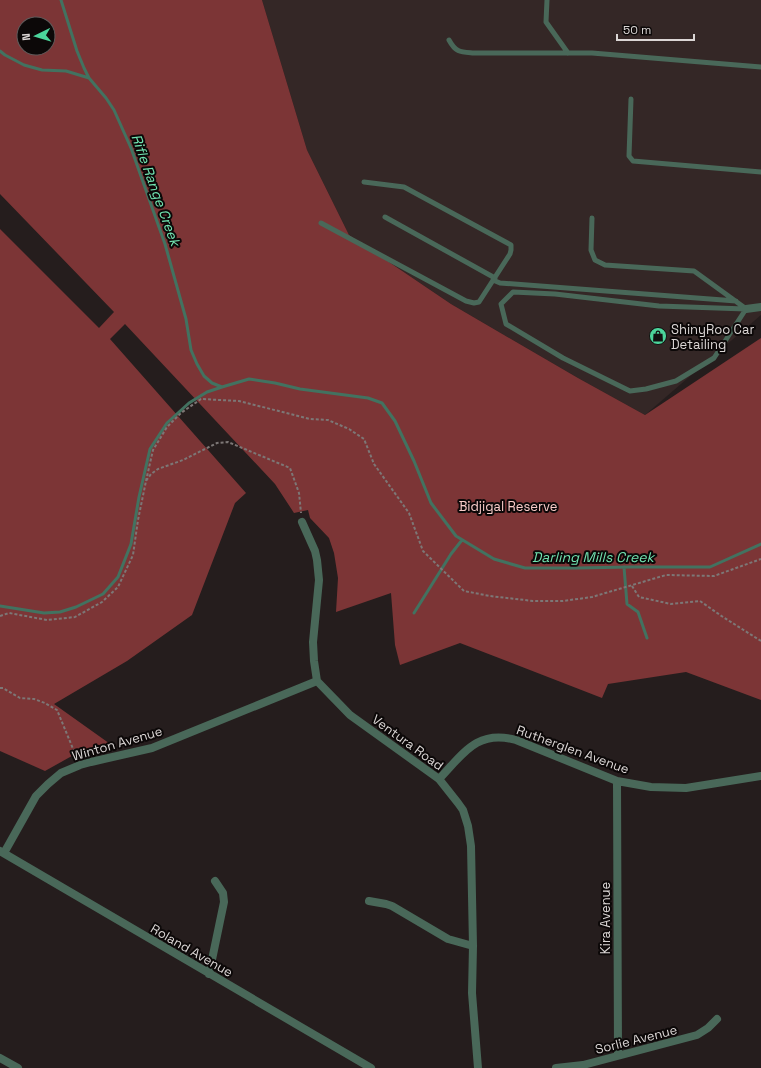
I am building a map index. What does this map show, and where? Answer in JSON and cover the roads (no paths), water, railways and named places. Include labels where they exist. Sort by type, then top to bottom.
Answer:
[{"type":"street","points":[[746,309],[761,307]]},
{"type":"street","points":[[302,522],[315,551],[318,569],[319,580],[313,642],[317,681]]},
{"type":"street","name":"Winton Avenue","points":[[2,852],[36,796],[62,773],[80,765],[104,758],[135,753],[152,748],[317,681]]},
{"type":"street","name":"Ventura Road","points":[[317,681],[350,715],[439,779],[458,803],[466,819],[472,846],[472,993],[478,1068]]},
{"type":"street","name":"Rutherglen Avenue","points":[[439,779],[467,749],[475,743],[482,740],[500,737],[516,740],[616,781],[651,787],[686,788],[761,776]]},
{"type":"street","name":"Kira Avenue","points":[[616,781],[618,1055]]},
{"type":"street","name":"Roland Avenue","points":[[2,852],[371,1068]]},
{"type":"street","points":[[209,974],[224,902],[223,893],[215,881]]},
{"type":"street","points":[[369,901],[392,906],[448,938],[473,946]]},
{"type":"street","name":"Sorlie Avenue","points":[[556,1068],[584,1065],[697,1035],[708,1028],[717,1019]]},
{"type":"street","points":[[0,1058],[18,1068]]},
{"type":"lane","points":[[547,0],[546,22],[568,53]]},
{"type":"lane","points":[[449,40],[453,48],[462,52],[592,53],[761,67]]},
{"type":"lane","points":[[631,99],[629,156],[633,161],[761,172]]},
{"type":"lane","points":[[321,223],[469,302],[479,302],[510,254],[511,245],[404,187],[364,182]]},
{"type":"lane","points":[[386,217],[500,283],[736,301]]},
{"type":"lane","points":[[592,218],[591,250],[595,260],[605,265],[694,271],[746,309]]},
{"type":"lane","points":[[513,292],[555,294],[659,306],[746,309],[714,358],[676,381],[646,389],[630,391],[563,358],[506,324],[501,304],[513,292]]},
{"type":"waterway","name":"Rifle Range Creek","points":[[61,0],[84,68],[89,78],[114,110],[131,148],[165,244],[186,319],[191,350],[204,376],[212,383],[222,387]]},
{"type":"waterway","points":[[0,51],[24,65],[42,70],[66,71],[89,78]]},
{"type":"waterway","name":"Darling Mills Creek","points":[[0,606],[44,613],[60,612],[76,607],[103,594],[118,577],[131,544],[139,497],[150,449],[167,423],[189,403],[207,392],[249,379],[300,389],[368,398],[382,403],[395,421],[414,461],[431,503],[456,536],[494,559],[525,568],[710,567],[761,544]]},
{"type":"waterway","points":[[414,613],[451,554],[462,540]]},
{"type":"waterway","points":[[624,567],[627,604],[638,612],[647,638]]},
{"type":"place","name":"ShinyRoo Car Detailing","points":[[658,336]]},
{"type":"park label","name":"Bidjigal Reserve","points":[[508,506]]}]
